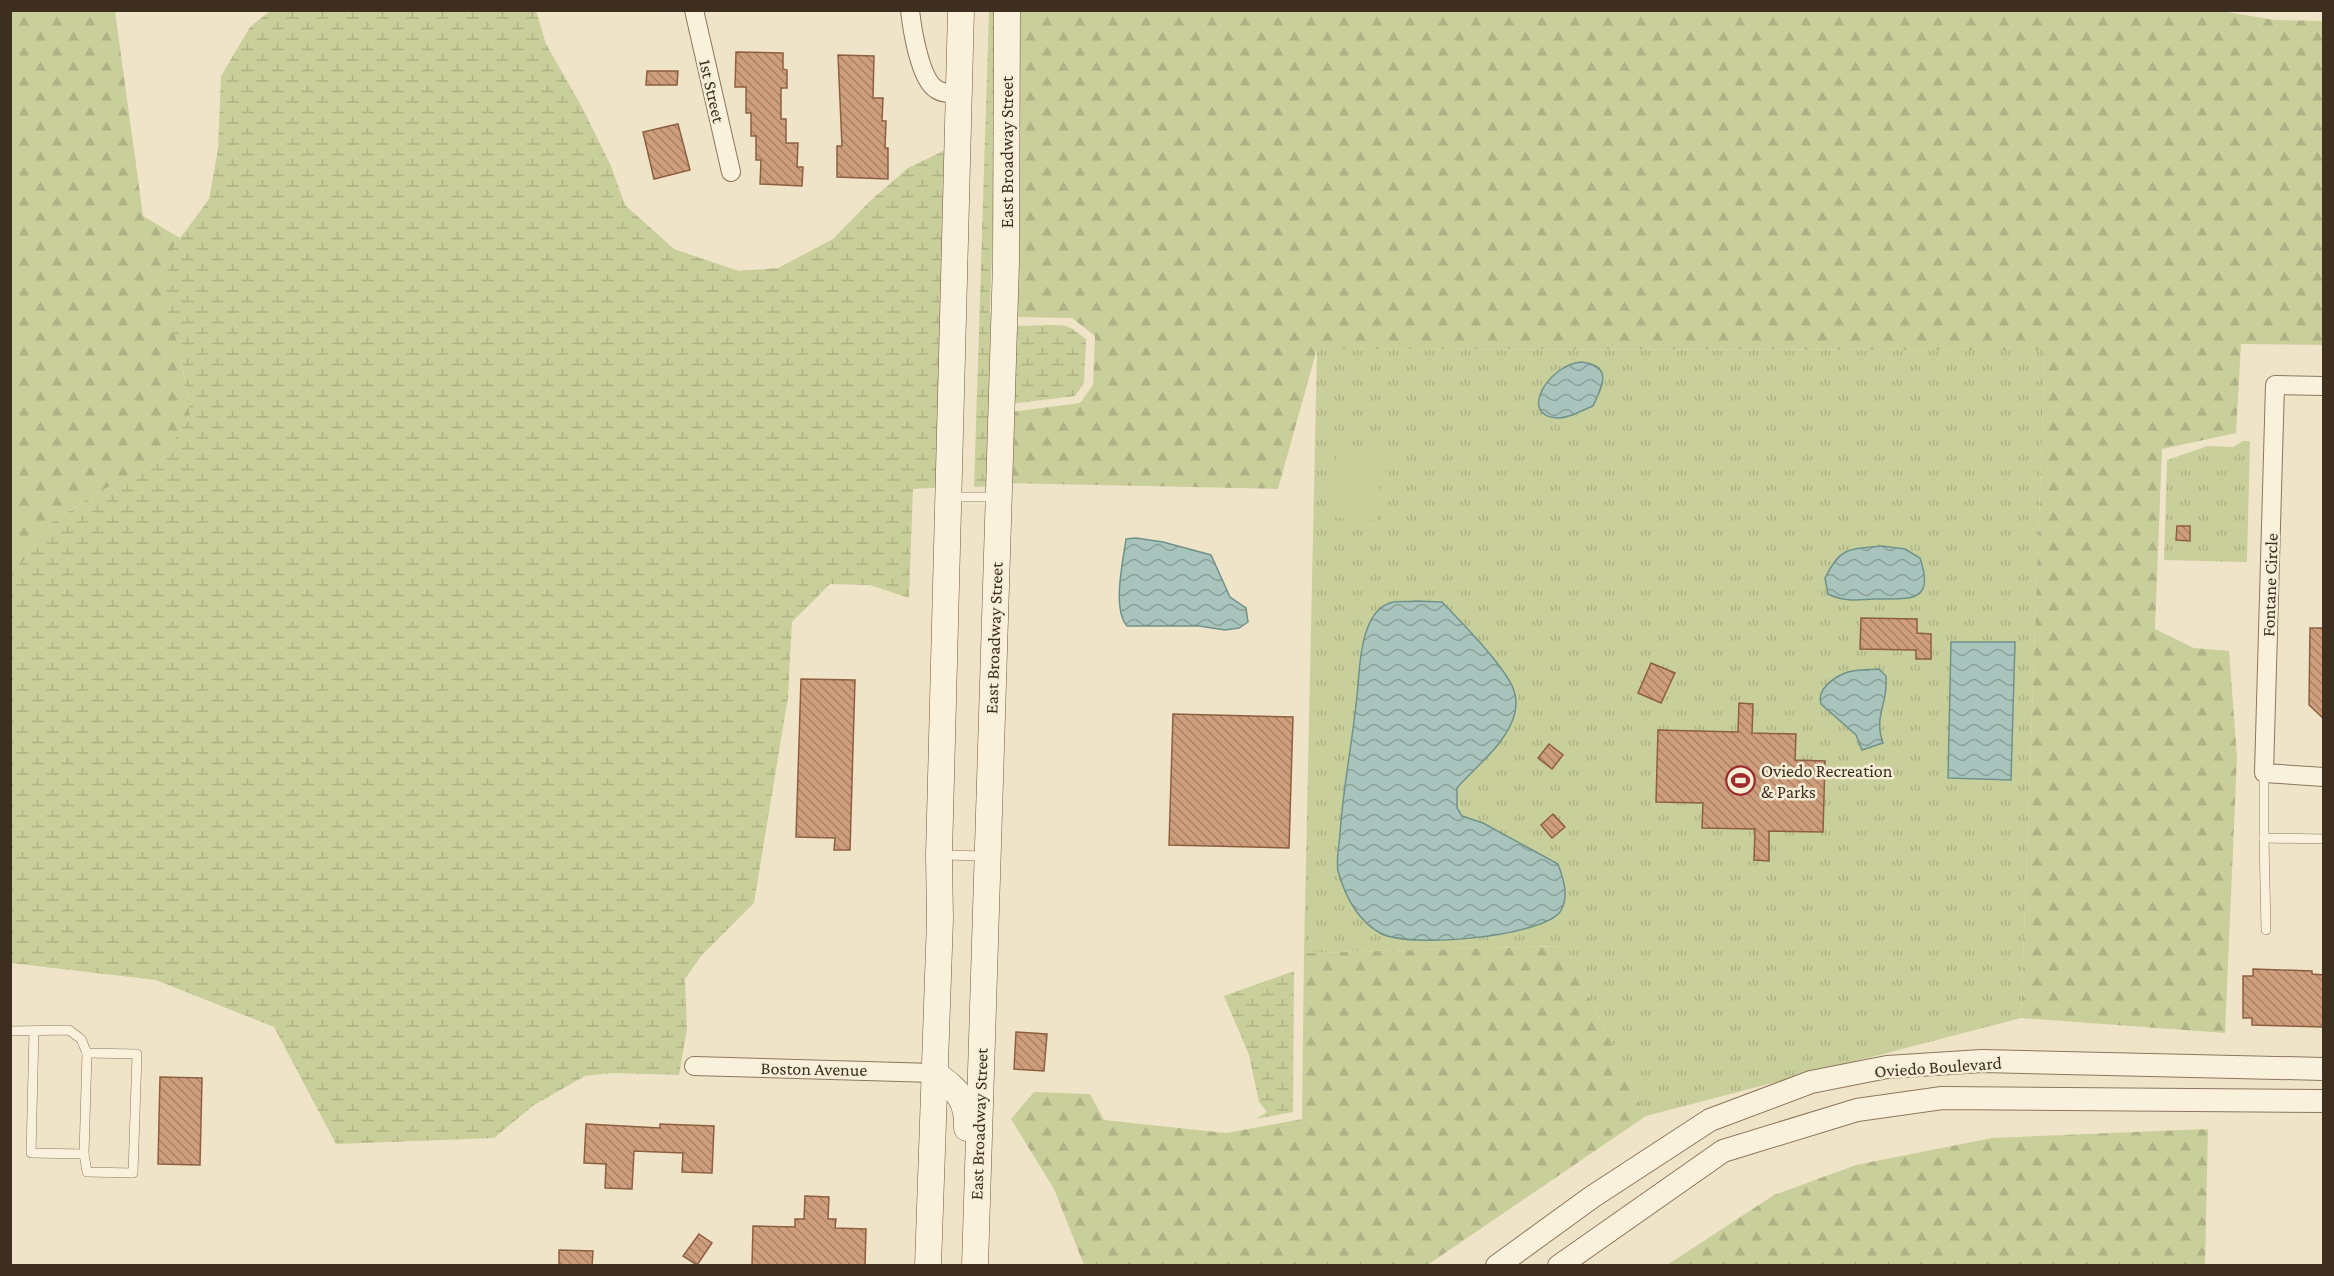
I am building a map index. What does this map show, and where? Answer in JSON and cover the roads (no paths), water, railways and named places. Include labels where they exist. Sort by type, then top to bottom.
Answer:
[{"type":"main road","points":[[928,1266],[940,919],[939,855],[961,10]]},
{"type":"main road","name":"East Broadway Street","points":[[975,1266],[1006,263],[1007,10]]},
{"type":"main road","points":[[934,1073],[960,1094],[966,1106],[964,1266]]},
{"type":"street","name":"1st Street","points":[[694,10],[731,172]]},
{"type":"street","points":[[910,10],[912,29],[927,80],[944,93],[959,93]]},
{"type":"street","name":"Fontane Circle","points":[[2264,773],[2275,385],[2324,386]]},
{"type":"street","points":[[2264,773],[2324,777]]},
{"type":"street","name":"Oviedo Boulevard","points":[[1497,1266],[1592,1197],[1710,1120],[1811,1082],[1887,1067],[1982,1061],[2324,1069]]},
{"type":"street","name":"Boston Avenue","points":[[694,1066],[934,1073]]},
{"type":"street","name":"Oviedo Boulevard","points":[[1559,1266],[1724,1151],[1857,1110],[1942,1098],[2324,1101]]},
{"type":"lane","points":[[948,496],[998,497]]},
{"type":"lane","points":[[2264,773],[2266,930]]},
{"type":"lane","points":[[2264,838],[2324,838]]},
{"type":"lane","points":[[939,855],[987,856]]},
{"type":"lane","points":[[10,1030],[69,1030],[81,1039],[87,1053],[84,1154],[87,1172],[133,1173],[137,1054],[87,1053]]},
{"type":"lane","points":[[34,1031],[31,1153],[84,1154]]},
{"type":"water","points":[[1581,362],[1598,367],[1603,377],[1593,406],[1566,417],[1557,418],[1545,415],[1540,409],[1539,400],[1542,390],[1558,372],[1569,365]]},
{"type":"water","points":[[1136,538],[1163,542],[1211,555],[1230,597],[1246,608],[1248,622],[1239,628],[1225,630],[1199,626],[1127,626],[1120,608],[1121,572],[1126,539]]},
{"type":"water","points":[[1882,546],[1905,549],[1920,558],[1924,584],[1916,596],[1857,600],[1828,594],[1825,578],[1841,555],[1853,549]]},
{"type":"water","points":[[1393,602],[1442,602],[1491,656],[1513,688],[1516,706],[1511,724],[1493,750],[1457,788],[1457,808],[1462,816],[1483,823],[1558,864],[1565,888],[1565,900],[1560,912],[1548,921],[1502,934],[1473,938],[1418,940],[1395,938],[1372,928],[1358,914],[1344,889],[1338,871],[1337,858],[1360,662],[1365,637],[1375,614],[1383,607]]},
{"type":"water","points":[[1951,642],[2015,642],[2011,780],[1948,778]]},
{"type":"water","points":[[1879,669],[1886,676],[1880,717],[1880,733],[1883,743],[1862,750],[1856,735],[1821,704],[1821,694],[1831,681],[1845,673]]},
{"type":"place","name":"Oviedo Recreation & Parks","points":[[1740,781]]}]
